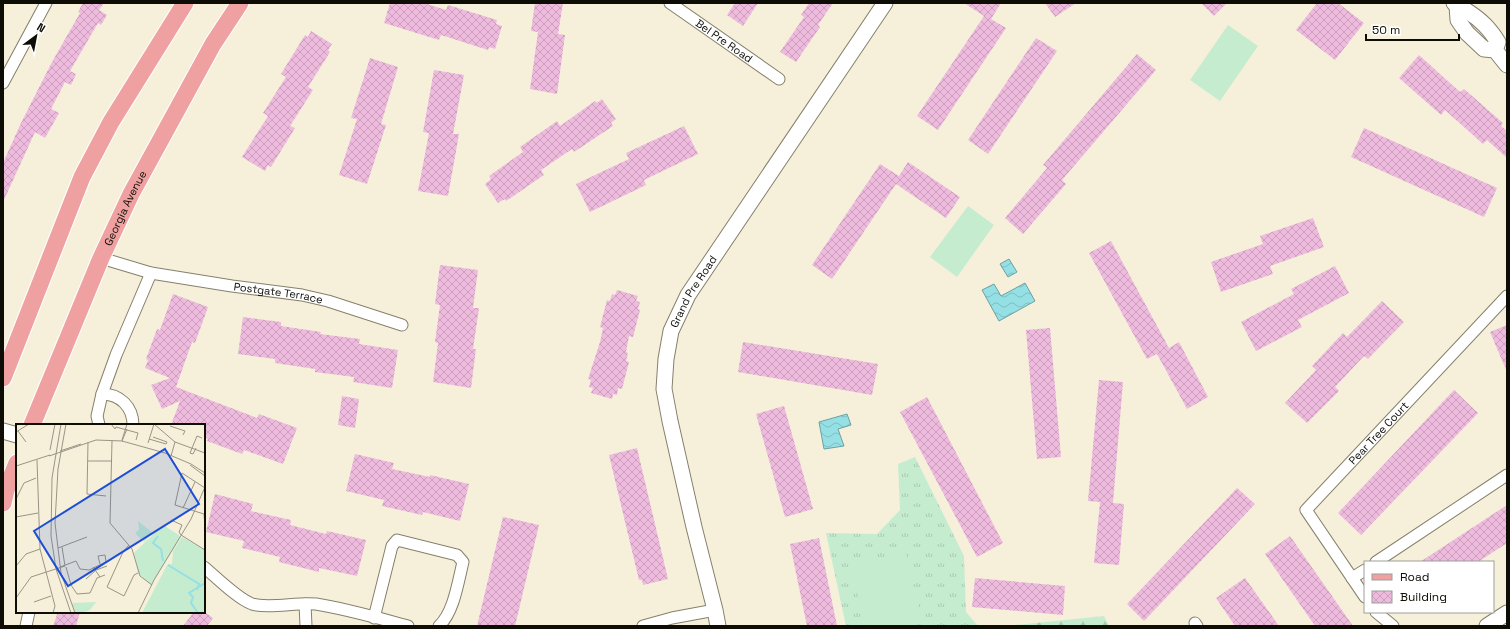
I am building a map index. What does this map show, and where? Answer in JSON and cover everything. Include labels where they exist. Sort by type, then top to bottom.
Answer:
[{"type":"main road","points":[[3,378],[82,177],[111,122],[185,3]]},
{"type":"main road","name":"Georgia Avenue","points":[[32,424],[101,258],[131,194],[213,44],[240,3]]},
{"type":"main road","points":[[3,503],[6,490],[16,465]]},
{"type":"street","points":[[3,83],[46,3]]},
{"type":"street","name":"Bel Pre Road","points":[[670,3],[779,79]]},
{"type":"street","name":"Grand Pre Road","points":[[718,626],[694,528],[664,389],[666,359],[671,331],[688,295],[885,3]]},
{"type":"street","points":[[1455,4],[1464,8],[1482,21],[1498,42],[1495,50],[1507,65]]},
{"type":"street","name":"Postgate Terrace","points":[[101,258],[151,273],[328,300],[402,324]]},
{"type":"street","points":[[95,422],[102,394],[116,355],[151,273]]},
{"type":"street","name":"Pear Tree Court","points":[[1364,596],[1306,510],[1507,296]]},
{"type":"street","points":[[102,394],[118,396],[125,403],[132,415],[133,424]]},
{"type":"street","points":[[3,431],[16,435]]},
{"type":"street","points":[[1378,561],[1507,475]]},
{"type":"street","points":[[374,618],[392,546],[397,540],[457,554],[463,562],[451,607],[446,620],[439,626]]},
{"type":"street","points":[[205,568],[244,600],[253,604],[264,606],[315,604],[408,626]]},
{"type":"street","points":[[1352,578],[1364,571]]},
{"type":"street","points":[[305,604],[306,626]]},
{"type":"street","points":[[643,626],[672,618],[715,610]]},
{"type":"street","points":[[26,626],[29,613]]},
{"type":"street","points":[[1377,613],[1393,626]]},
{"type":"street","points":[[1487,626],[1507,613]]},
{"type":"green space","points":[[1228,25],[1258,46],[1220,101],[1190,80]]},
{"type":"green space","points":[[968,206],[994,225],[957,277],[930,257]]},
{"type":"green space","points":[[915,457],[964,556],[966,612],[978,626],[846,626],[826,533],[877,534],[900,510],[898,464]]},
{"type":"green space","points":[[905,552],[923,623],[912,626],[866,626],[850,566]]},
{"type":"green space","points":[[1104,616],[1109,626],[1005,626]]},
{"type":"water","points":[[1009,259],[1017,272],[1008,277],[1000,264]]},
{"type":"water","points":[[1025,283],[1035,301],[999,321],[982,290],[994,284],[1001,296]]},
{"type":"water","points":[[847,414],[851,425],[838,429],[844,446],[824,449],[819,422]]},
{"type":"building","points":[[83,3],[104,3],[99,10],[107,15],[101,25],[98,23],[70,71],[76,74],[71,85],[65,82],[51,109],[59,113],[45,138],[35,132],[3,202],[3,163],[21,123],[52,62],[80,13],[78,12]]},
{"type":"building","points":[[390,3],[424,3],[446,10],[448,5],[497,20],[496,24],[502,26],[495,49],[489,47],[488,50],[441,35],[439,40],[384,23]]},
{"type":"building","points":[[535,3],[563,3],[558,34],[565,35],[557,94],[530,89],[538,32],[531,31]]},
{"type":"building","points":[[735,3],[758,3],[743,26],[727,15]]},
{"type":"building","points":[[809,3],[833,3],[818,25],[820,27],[796,62],[780,52],[804,17],[801,15]]},
{"type":"building","points":[[964,3],[1001,3],[991,19],[1006,28],[938,130],[917,116],[984,16]]},
{"type":"building","points":[[1045,3],[1076,3],[1055,17]]},
{"type":"building","points":[[1201,3],[1227,3],[1214,16]]},
{"type":"building","points":[[1317,3],[1338,3],[1364,23],[1335,60],[1296,30]]},
{"type":"building","points":[[311,31],[332,44],[328,50],[330,52],[308,87],[313,90],[290,126],[295,128],[271,167],[268,165],[265,171],[242,157],[268,116],[263,113],[286,77],[281,74],[305,35],[308,37]]},
{"type":"building","points":[[1036,38],[1057,51],[988,154],[968,140]]},
{"type":"building","points":[[1137,54],[1156,70],[1062,180],[1066,184],[1023,234],[1005,218],[1047,168],[1043,165]]},
{"type":"building","points":[[1419,55],[1460,92],[1464,89],[1503,123],[1501,126],[1507,131],[1507,158],[1487,140],[1483,144],[1445,110],[1441,115],[1399,78]]},
{"type":"building","points":[[370,58],[398,67],[381,124],[386,125],[367,184],[339,175],[357,119],[351,118]]},
{"type":"building","points":[[434,70],[464,75],[453,134],[459,134],[448,196],[418,191],[429,133],[423,132]]},
{"type":"building","points":[[602,99],[616,119],[611,123],[613,126],[574,152],[572,149],[541,170],[544,175],[506,201],[505,199],[498,203],[485,184],[491,179],[489,176],[523,152],[520,147],[557,121],[560,126],[595,101],[597,103]]},
{"type":"building","points":[[684,126],[698,154],[644,180],[646,185],[590,212],[576,184],[629,159],[626,153]]},
{"type":"building","points":[[1364,128],[1497,188],[1484,217],[1351,157]]},
{"type":"building","points":[[908,162],[960,197],[946,218],[896,184],[832,279],[812,265],[880,164],[899,176]]},
{"type":"building","points":[[1313,218],[1324,247],[1270,266],[1273,274],[1221,292],[1211,262],[1263,244],[1260,236]]},
{"type":"building","points":[[1111,241],[1169,348],[1179,342],[1208,397],[1187,409],[1157,354],[1147,359],[1089,253]]},
{"type":"building","points":[[440,265],[478,270],[473,308],[479,308],[473,349],[476,349],[471,388],[433,382],[438,343],[435,342],[440,305],[435,304]]},
{"type":"building","points":[[1335,266],[1349,293],[1298,320],[1302,327],[1256,351],[1241,322],[1294,294],[1291,289]]},
{"type":"building","points":[[617,290],[638,296],[636,301],[640,302],[638,309],[640,310],[633,337],[629,336],[626,361],[629,362],[622,389],[618,388],[617,395],[613,394],[612,399],[591,393],[593,388],[589,387],[591,380],[588,379],[600,342],[603,328],[600,327],[607,300],[610,301],[612,294],[615,295]]},
{"type":"building","points":[[173,294],[208,307],[195,343],[192,342],[176,387],[257,418],[259,414],[297,428],[283,464],[244,450],[242,454],[207,441],[208,439],[205,438],[205,424],[171,424],[180,401],[162,409],[151,385],[170,378],[145,368],[148,360],[146,359],[157,329],[160,330]]},
{"type":"building","points":[[1382,301],[1404,322],[1368,359],[1364,356],[1335,387],[1339,391],[1307,423],[1285,403],[1316,370],[1312,366],[1343,333],[1347,337]]},
{"type":"building","points":[[243,317],[281,322],[281,326],[321,332],[320,334],[360,339],[359,344],[398,350],[392,388],[353,382],[354,377],[315,372],[315,369],[275,363],[275,359],[238,354]]},
{"type":"building","points":[[1507,325],[1507,372],[1490,332]]},
{"type":"building","points":[[1050,328],[1061,457],[1037,459],[1026,330]]},
{"type":"building","points":[[743,342],[878,364],[872,395],[738,372]]},
{"type":"building","points":[[1099,380],[1123,382],[1113,503],[1124,504],[1119,565],[1094,563],[1100,502],[1088,501]]},
{"type":"building","points":[[1454,390],[1478,413],[1361,535],[1338,513]]},
{"type":"building","points":[[342,396],[359,399],[355,428],[338,425]]},
{"type":"building","points":[[927,397],[1003,543],[977,557],[900,412]]},
{"type":"building","points":[[784,406],[813,509],[785,517],[756,414]]},
{"type":"building","points":[[637,448],[668,579],[643,585],[642,580],[639,580],[609,455]]},
{"type":"building","points":[[355,454],[394,463],[392,469],[430,477],[430,475],[469,484],[460,521],[423,512],[422,515],[382,506],[384,500],[346,491]]},
{"type":"building","points":[[1237,488],[1255,504],[1144,621],[1127,604]]},
{"type":"building","points":[[215,494],[253,504],[251,511],[291,520],[290,525],[326,534],[327,531],[366,540],[357,576],[319,568],[319,572],[279,562],[280,557],[242,548],[244,541],[206,532]]},
{"type":"building","points":[[1507,505],[1507,543],[1480,561],[1422,561]]},
{"type":"building","points":[[503,517],[539,525],[515,626],[477,626]]},
{"type":"building","points":[[1290,536],[1353,626],[1315,626],[1265,554]]},
{"type":"building","points":[[819,538],[837,626],[807,626],[790,544]]},
{"type":"building","points":[[975,578],[1065,586],[1063,615],[972,607]]},
{"type":"building","points":[[1245,578],[1279,626],[1235,626],[1216,598]]},
{"type":"building","points":[[205,612],[213,618],[207,626],[183,626],[193,613]]},
{"type":"building","points":[[58,613],[80,613],[76,626],[53,626]]}]
